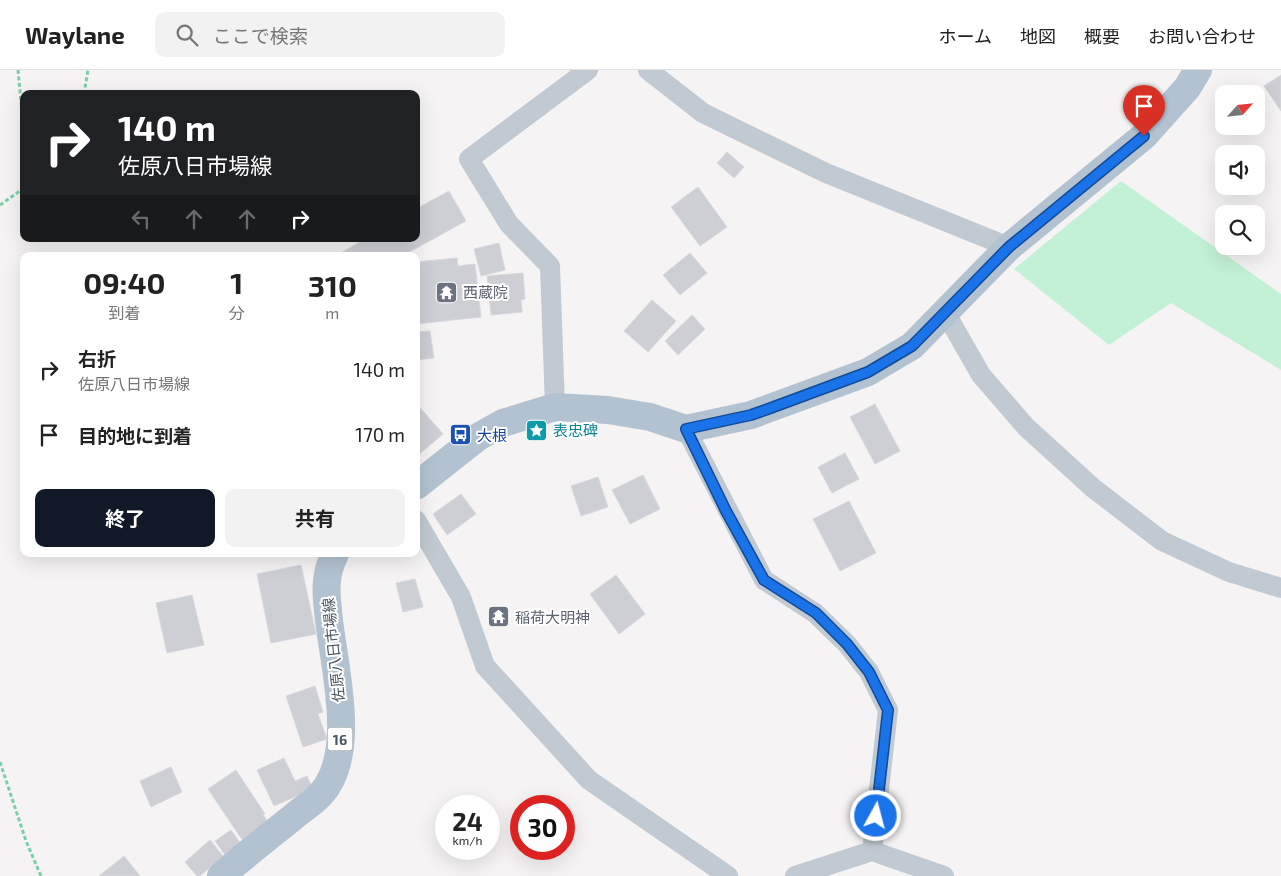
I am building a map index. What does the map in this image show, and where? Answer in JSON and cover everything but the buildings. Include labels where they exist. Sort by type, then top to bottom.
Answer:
[{"type":"main road","points":[[420,483],[478,437],[503,423],[555,407],[608,410],[650,417],[686,429],[751,415],[868,372],[912,346],[1009,247],[1144,136],[1187,88],[1198,70]]},
{"type":"main road","name":"佐原八日市場線","points":[[221,876],[322,794],[334,775],[339,757],[338,685],[326,599],[326,578],[329,564],[333,557]]},
{"type":"street","points":[[555,407],[550,266],[509,224],[469,159],[588,70]]},
{"type":"street","points":[[648,70],[712,118],[826,174],[1009,247]]},
{"type":"street","points":[[945,312],[981,375],[1026,427],[1093,488],[1162,541],[1229,572],[1281,588]]},
{"type":"street","points":[[686,429],[726,511],[764,580],[816,613],[847,644],[869,672],[888,710],[872,851]]},
{"type":"street","points":[[420,527],[461,597],[485,666],[589,780],[728,876]]},
{"type":"street","points":[[795,876],[820,872],[872,851],[944,876]]},
{"type":"path","points":[[18,70],[20,91]]},
{"type":"path","points":[[85,90],[88,70]]},
{"type":"path","points":[[0,205],[20,191]]},
{"type":"path","points":[[0,762],[26,841],[41,876]]},
{"type":"green space","points":[[1121,181],[1215,247],[1215,255],[1226,255],[1281,294],[1281,370],[1171,303],[1109,345],[1014,269]]},
{"type":"place","name":"西蔵院","points":[[447,292]]},
{"type":"place","name":"表忠碑","points":[[537,430]]},
{"type":"place","name":"大根","points":[[461,435]]},
{"type":"place","name":"稲荷大明神","points":[[499,617]]},
{"type":"route","points":[[876,816],[888,710],[869,672],[847,644],[816,613],[764,580],[726,511],[686,429],[751,415],[768,409],[868,372],[912,346],[1009,247],[1144,136]]}]
